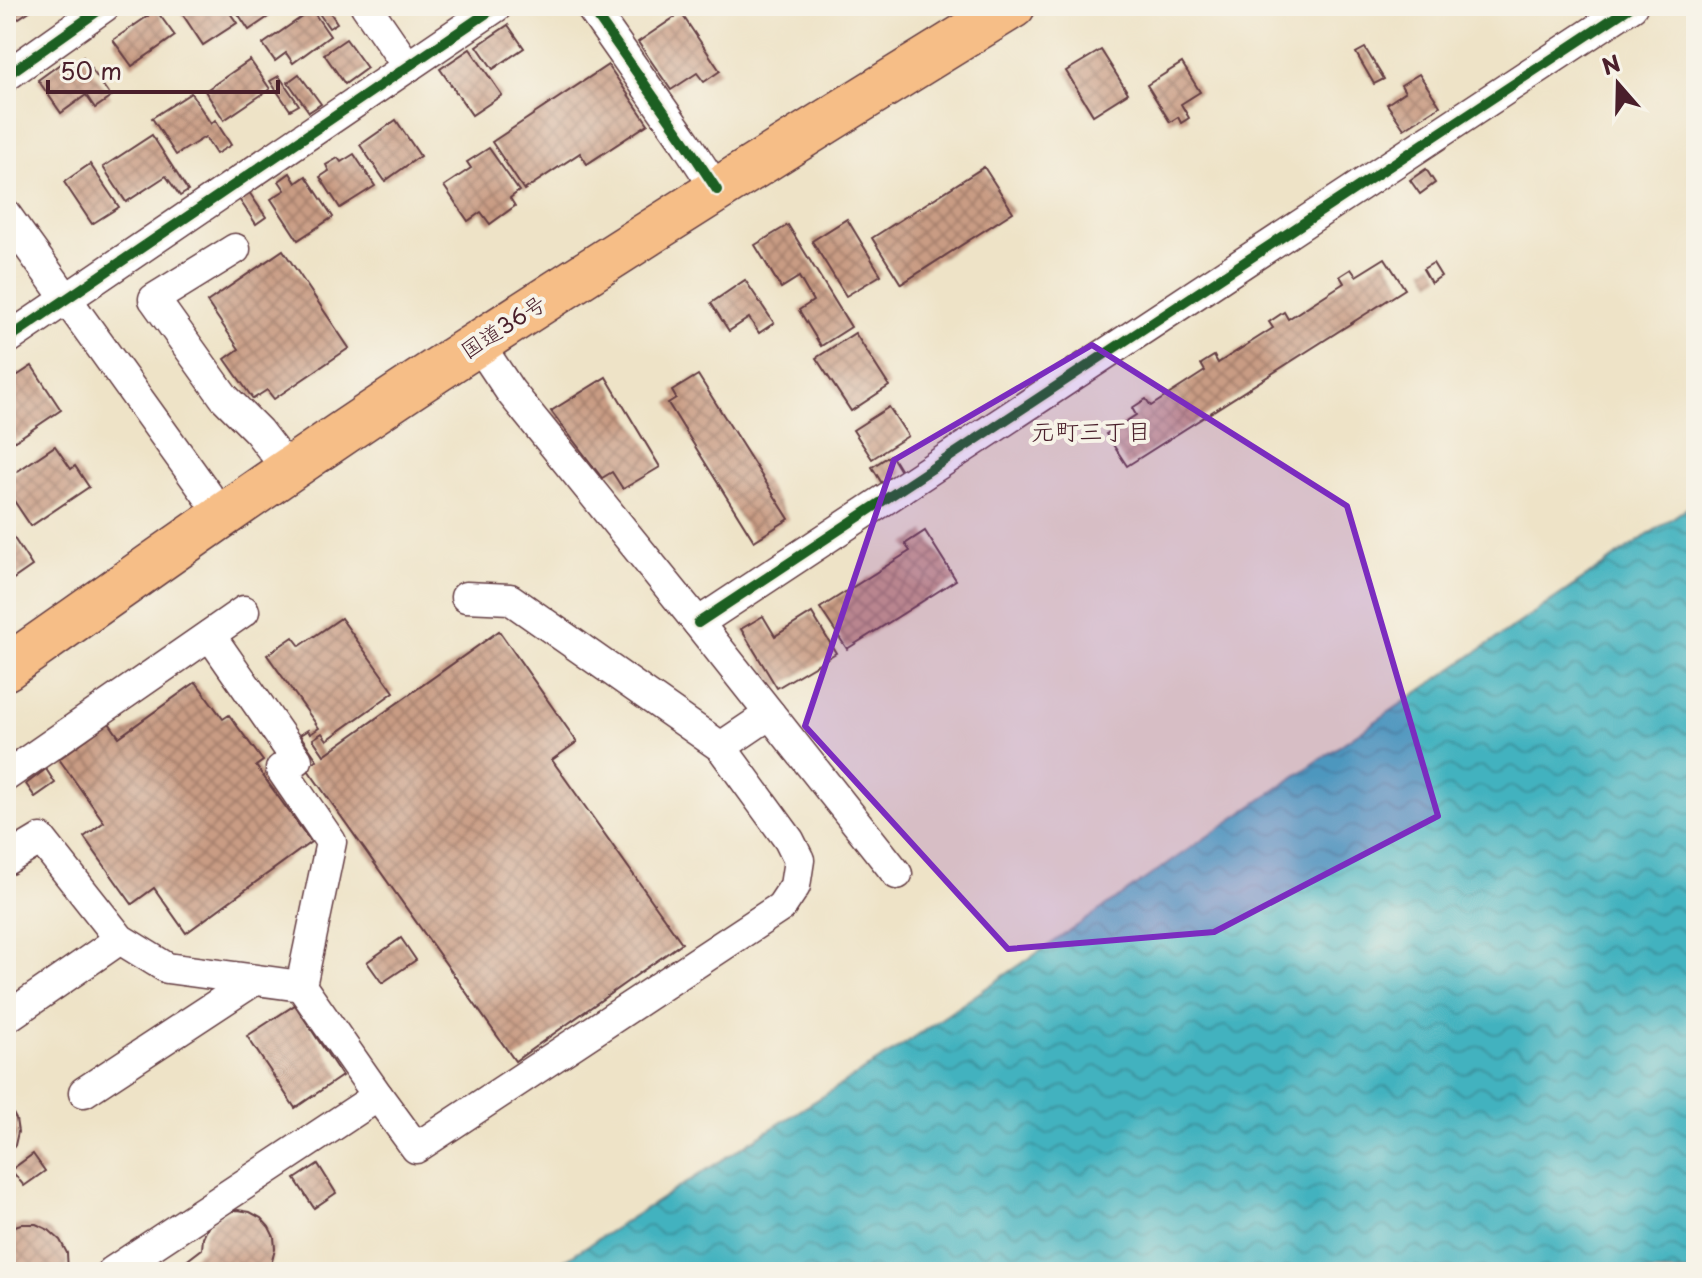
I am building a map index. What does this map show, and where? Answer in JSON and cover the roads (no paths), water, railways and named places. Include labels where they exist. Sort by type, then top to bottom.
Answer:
[{"type":"highway","name":"国道36号","points":[[6,668],[222,515],[478,343],[770,155],[1013,6]]},
{"type":"street","points":[[6,76],[105,6]]},
{"type":"street","points":[[366,6],[408,67]]},
{"type":"street","points":[[6,340],[497,6]]},
{"type":"street","points":[[590,6],[717,190]]},
{"type":"street","points":[[698,623],[1632,6]]},
{"type":"street","points":[[6,215],[222,515]]},
{"type":"street","points":[[235,249],[154,299],[224,397],[258,431],[288,470]]},
{"type":"street","points":[[478,343],[510,391],[897,874]]},
{"type":"street","points":[[210,635],[297,760],[281,769],[331,842],[301,986],[416,1148],[781,907],[795,886],[799,860],[789,840],[721,747],[510,599],[466,597]]},
{"type":"street","points":[[6,776],[244,611]]},
{"type":"street","points":[[721,747],[770,714]]},
{"type":"street","points":[[6,860],[41,839],[120,939],[167,968],[301,986]]},
{"type":"street","points":[[6,1018],[120,939]]},
{"type":"street","points":[[84,1092],[253,981]]},
{"type":"street","points":[[112,1272],[378,1096]]},
{"type":"water","points":[[1696,502],[1696,1272],[546,1272],[897,1049]]},
{"type":"district","name":"元町三丁目","points":[[1091,432]]}]
